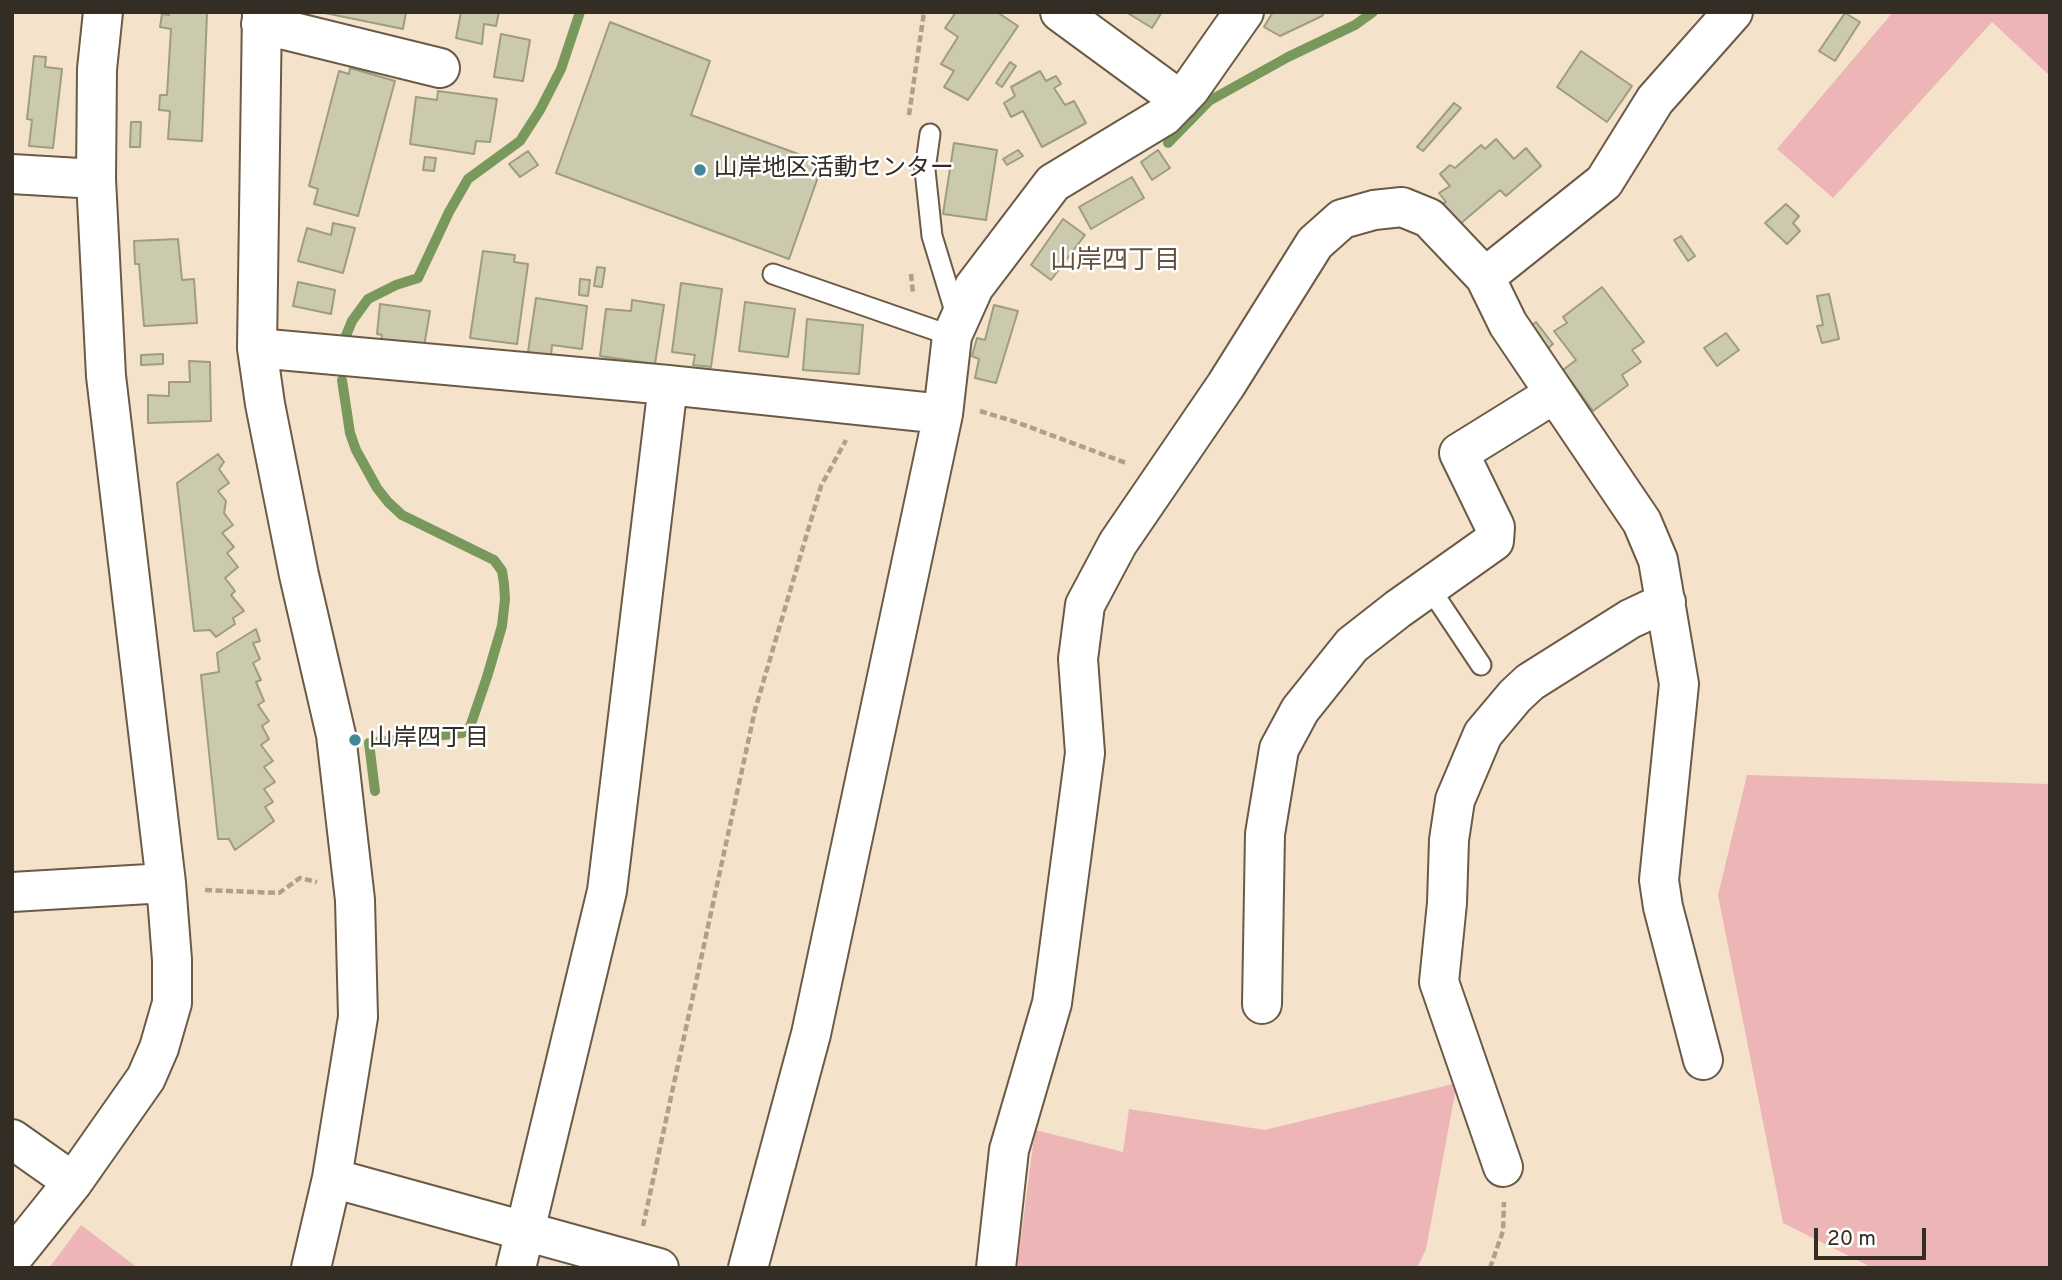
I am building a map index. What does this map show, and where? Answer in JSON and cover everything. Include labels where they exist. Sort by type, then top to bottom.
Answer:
[{"type":"street","points":[[12,1258],[72,1182],[146,1078],[159,1048],[172,1003],[172,960],[166,883],[106,376],[96,179],[97,69],[103,12]]},
{"type":"street","points":[[1060,12],[1180,100]]},
{"type":"street","points":[[748,1268],[811,1034],[956,411],[955,329],[974,287],[1053,183],[1164,116],[1190,89],[1244,12]]},
{"type":"street","points":[[1485,277],[1604,182],[1656,100],[1733,12]]},
{"type":"street","points":[[311,1268],[332,1178],[358,1017],[354,892],[336,735],[294,548],[265,404],[257,348],[262,18],[440,68]]},
{"type":"street","points":[[12,174],[96,179]]},
{"type":"street","points":[[996,1268],[1009,1150],[1052,1003],[1085,753],[1078,659],[1085,605],[1118,543],[1226,385],[1315,243],[1342,219],[1374,209],[1402,207],[1429,218],[1485,277],[1508,324],[1642,522],[1658,560],[1679,684],[1659,880],[1663,907],[1703,1060]]},
{"type":"street","points":[[257,348],[668,385],[865,406],[956,411]]},
{"type":"street","points":[[521,1250],[607,891],[668,385]]},
{"type":"street","points":[[1262,1004],[1265,834],[1279,749],[1300,710],[1352,645],[1494,541],[1495,527],[1459,453],[1554,394]]},
{"type":"street","points":[[1503,1167],[1439,982],[1447,903],[1449,839],[1455,800],[1483,734],[1515,696],[1530,682],[1630,619],[1667,602]]},
{"type":"street","points":[[12,892],[166,883]]},
{"type":"street","points":[[12,1139],[72,1182]]},
{"type":"street","points":[[332,1178],[521,1250],[647,1264]]},
{"type":"lane","points":[[930,134],[925,170],[932,236],[955,329]]},
{"type":"lane","points":[[773,275],[955,329]]},
{"type":"lane","points":[[1429,587],[1481,665]]},
{"type":"path","points":[[647,1264],[755,710],[821,486],[865,406]]},
{"type":"path","points":[[956,411],[1016,422],[1132,465]]},
{"type":"path","points":[[204,890],[279,893],[300,878],[354,892]]},
{"type":"path","points":[[1490,1268],[1503,1231],[1503,1167]]},
{"type":"shaded area","points":[[1893,12],[2050,12],[2050,76],[1992,22],[1833,198],[1777,149]]},
{"type":"shaded area","points":[[1747,775],[2050,784],[2050,1268],[1873,1268],[1783,1223],[1718,895]]},
{"type":"shaded area","points":[[1457,1083],[1426,1249],[1417,1268],[1017,1268],[1035,1130],[1123,1152],[1129,1109],[1265,1130]]},
{"type":"shaded area","points":[[81,1225],[138,1268],[49,1268]]},
{"type":"building","points":[[169,12],[207,12],[202,141],[168,139],[170,111],[159,110],[160,95],[167,95],[171,29],[160,27],[162,14],[169,15]]},
{"type":"building","points":[[320,12],[406,12],[403,29]]},
{"type":"building","points":[[461,12],[499,12],[496,26],[484,24],[482,44],[456,38]]},
{"type":"building","points":[[956,12],[997,12],[1018,26],[968,100],[944,87],[954,71],[941,64],[958,37],[945,28]]},
{"type":"building","points":[[1126,12],[1162,12],[1152,28]]},
{"type":"building","points":[[1273,12],[1325,12],[1322,16],[1280,36],[1264,27]]},
{"type":"building","points":[[1845,13],[1860,22],[1835,61],[1819,51]]},
{"type":"building","points":[[610,22],[710,61],[691,115],[823,163],[789,259],[556,173]]},
{"type":"building","points":[[501,34],[530,40],[523,81],[494,77]]},
{"type":"building","points":[[1581,51],[1632,86],[1607,122],[1557,87]]},
{"type":"building","points":[[34,56],[46,57],[45,67],[62,69],[53,148],[29,146],[32,120],[27,119]]},
{"type":"building","points":[[1010,62],[1016,66],[1002,87],[996,83]]},
{"type":"building","points":[[350,68],[395,81],[358,216],[314,204],[318,189],[309,186],[339,71],[349,74]]},
{"type":"building","points":[[1040,71],[1046,81],[1056,76],[1061,84],[1054,88],[1065,105],[1074,101],[1086,123],[1042,147],[1023,111],[1011,117],[1004,103],[1015,96],[1011,87]]},
{"type":"building","points":[[438,91],[497,99],[490,142],[476,141],[474,154],[410,144],[416,97],[437,100]]},
{"type":"building","points":[[1454,103],[1461,108],[1423,151],[1417,147]]},
{"type":"building","points":[[131,122],[141,122],[140,147],[130,147]]},
{"type":"building","points":[[1496,139],[1514,159],[1526,148],[1541,166],[1506,196],[1500,190],[1460,224],[1442,204],[1446,202],[1439,193],[1450,186],[1440,174],[1450,165],[1455,168],[1481,145],[1485,149]]},
{"type":"building","points":[[954,143],[997,150],[986,220],[943,214]]},
{"type":"building","points":[[1018,150],[1023,156],[1007,165],[1003,159]]},
{"type":"building","points":[[1158,150],[1170,168],[1152,180],[1141,162]]},
{"type":"building","points":[[528,151],[538,165],[520,177],[509,164]]},
{"type":"building","points":[[425,157],[436,158],[434,171],[423,170]]},
{"type":"building","points":[[1132,177],[1144,198],[1091,229],[1079,207]]},
{"type":"building","points":[[1786,204],[1799,216],[1793,223],[1800,231],[1787,244],[1765,223]]},
{"type":"building","points":[[1063,219],[1085,235],[1051,280],[1031,265]]},
{"type":"building","points":[[333,223],[355,228],[343,273],[298,261],[307,228],[331,235]]},
{"type":"building","points":[[1681,236],[1695,256],[1688,261],[1674,240]]},
{"type":"building","points":[[178,239],[182,280],[194,279],[197,323],[144,326],[139,264],[135,264],[134,241]]},
{"type":"building","points":[[483,251],[515,255],[514,262],[528,264],[517,344],[470,338]]},
{"type":"building","points":[[597,267],[605,268],[602,287],[594,286]]},
{"type":"building","points":[[580,279],[590,280],[588,296],[579,295]]},
{"type":"building","points":[[298,282],[335,290],[331,314],[293,306]]},
{"type":"building","points":[[681,283],[722,289],[711,367],[693,365],[695,355],[672,352]]},
{"type":"building","points":[[1602,287],[1644,342],[1632,350],[1641,362],[1622,375],[1628,385],[1593,411],[1563,370],[1576,360],[1554,331],[1567,323],[1563,317]]},
{"type":"building","points":[[1829,294],[1839,339],[1822,343],[1817,326],[1823,325],[1817,296]]},
{"type":"building","points":[[536,298],[587,306],[582,349],[552,345],[551,356],[528,352]]},
{"type":"building","points":[[632,300],[664,305],[655,364],[600,356],[606,309],[631,311]]},
{"type":"building","points":[[745,302],[795,309],[788,357],[739,351]]},
{"type":"building","points":[[380,304],[430,311],[424,347],[381,342],[382,335],[377,334]]},
{"type":"building","points":[[994,305],[1018,311],[996,383],[975,378],[979,359],[972,356],[977,338],[985,340]]},
{"type":"building","points":[[807,319],[863,325],[859,374],[803,370]]},
{"type":"building","points":[[1536,322],[1553,344],[1546,350],[1528,328]]},
{"type":"building","points":[[1726,333],[1739,350],[1717,366],[1704,348]]},
{"type":"building","points":[[163,354],[163,364],[141,365],[141,355]]},
{"type":"building","points":[[189,361],[210,362],[211,421],[148,423],[148,395],[169,396],[169,382],[190,382]]},
{"type":"building","points":[[218,454],[224,462],[219,469],[229,483],[218,491],[226,501],[224,513],[233,525],[222,533],[234,547],[227,553],[238,567],[225,578],[235,591],[231,595],[244,611],[233,618],[235,624],[216,637],[210,630],[194,631],[177,483]]},
{"type":"building","points":[[256,629],[260,641],[253,643],[260,659],[253,663],[261,680],[256,682],[264,701],[258,705],[269,721],[262,726],[269,739],[261,745],[273,761],[264,767],[275,782],[264,789],[273,802],[265,807],[274,821],[235,850],[229,839],[218,839],[201,675],[219,672],[217,653]]},
{"type":"waterway","points":[[345,338],[352,321],[368,299],[418,278],[468,179],[520,141],[561,69],[580,12]]},
{"type":"waterway","points":[[1168,143],[1209,101],[1288,57],[1355,25],[1373,12]]},
{"type":"waterway","points":[[342,380],[350,433],[356,450],[388,502],[402,515],[494,560],[502,571],[504,584],[502,626],[470,727],[462,733],[369,743],[375,791]]},
{"type":"place","name":"山岸地区活動センター","points":[[700,170]]},
{"type":"place","name":"山岸四丁目","points":[[355,740]]},
{"type":"district","name":"山岸四丁目","points":[[1115,263]]}]
